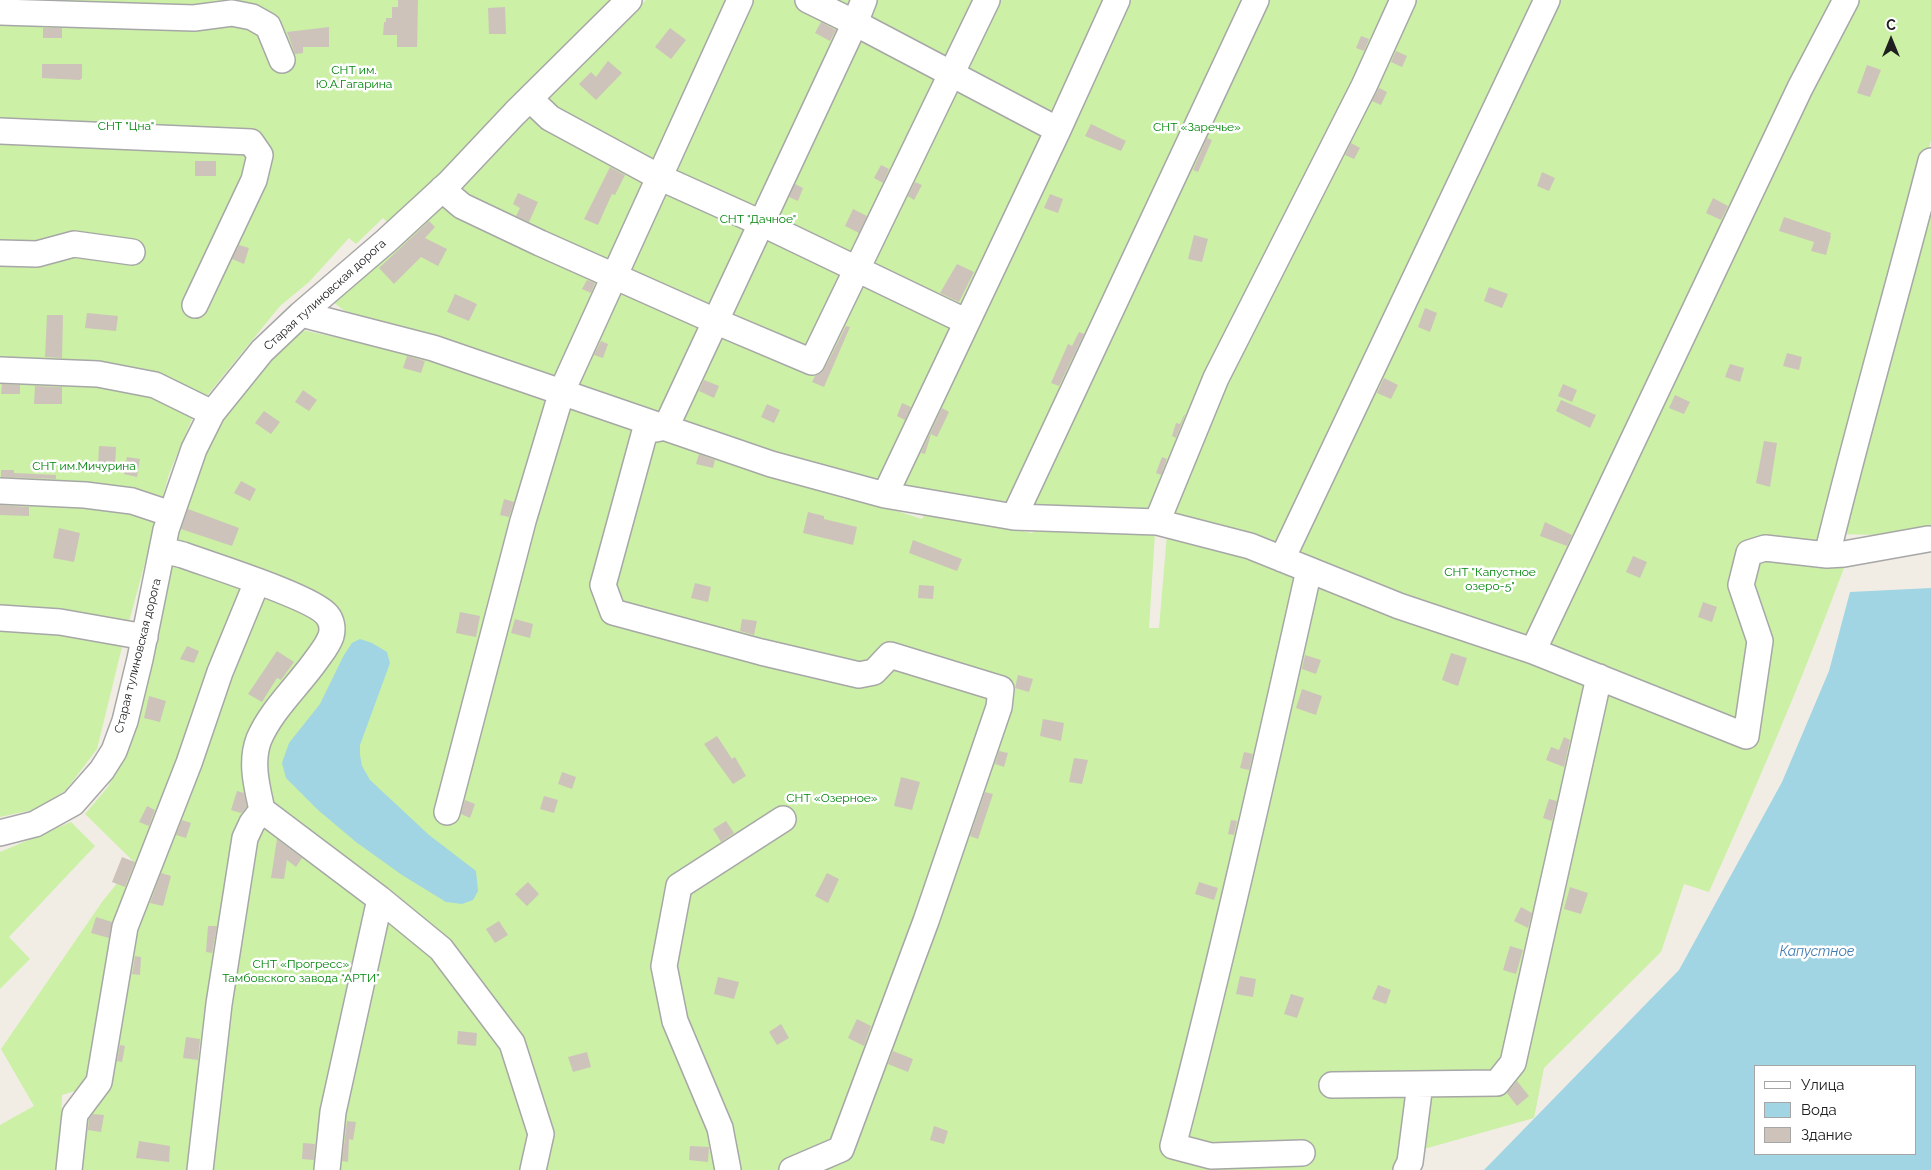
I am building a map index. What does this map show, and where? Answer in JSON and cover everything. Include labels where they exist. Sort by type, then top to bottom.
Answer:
[{"type":"street","name":"Старая тулиновская дорога","points":[[0,833],[36,824],[73,803],[102,770],[114,751],[125,721],[145,637],[166,530],[194,450],[212,413],[262,351],[442,189],[630,0]]},
{"type":"street","points":[[447,812],[523,521],[562,391],[740,0]]},
{"type":"street","points":[[808,0],[1058,130]]},
{"type":"street","points":[[666,428],[864,0]]},
{"type":"street","points":[[442,189],[462,206],[614,276],[812,362],[987,0]]},
{"type":"street","points":[[885,495],[1058,130],[1117,0]]},
{"type":"street","points":[[1014,518],[1256,0]]},
{"type":"street","points":[[1157,522],[1216,378],[1364,86],[1403,0]]},
{"type":"street","points":[[1282,559],[1547,0]]},
{"type":"street","points":[[1533,651],[1800,88],[1846,0]]},
{"type":"street","points":[[0,12],[194,18],[232,13],[252,17],[268,26],[282,60]]},
{"type":"street","points":[[530,99],[550,118],[659,177],[761,223],[967,322]]},
{"type":"street","points":[[0,130],[251,142],[260,155],[254,180],[195,305]]},
{"type":"street","points":[[1827,555],[1848,467],[1931,162]]},
{"type":"street","points":[[0,253],[37,254],[74,244],[132,252]]},
{"type":"street","points":[[301,314],[433,348],[770,464],[885,495],[1014,518],[1157,522],[1250,546],[1400,606],[1533,651],[1746,736],[1760,641],[1741,585],[1749,553],[1765,548],[1827,555],[1844,554],[1930,536]]},
{"type":"street","points":[[0,370],[98,374],[155,385],[212,413]]},
{"type":"street","points":[[666,428],[645,432],[603,585],[613,612],[761,652],[860,675],[874,672],[890,655],[1001,689],[999,707],[929,912],[841,1149],[792,1170]]},
{"type":"street","points":[[0,491],[84,495],[132,501],[171,514]]},
{"type":"street","points":[[163,550],[183,555],[302,599],[327,613],[332,628],[327,644],[308,672],[267,723],[258,741],[254,768],[262,810],[380,899],[441,949],[512,1043],[541,1134],[533,1170]]},
{"type":"street","points":[[1302,1153],[1212,1156],[1173,1146],[1208,1013],[1309,570]]},
{"type":"street","points":[[69,1170],[75,1114],[99,1082],[126,927],[189,763],[220,672],[257,582]]},
{"type":"street","points":[[0,618],[60,622],[145,637]]},
{"type":"street","points":[[1332,1085],[1497,1083],[1513,1063],[1599,677]]},
{"type":"street","points":[[200,1170],[219,1004],[245,838],[252,823],[262,810]]},
{"type":"street","points":[[728,1170],[720,1128],[675,1021],[664,966],[680,886],[783,819]]},
{"type":"street","points":[[327,1170],[333,1112],[380,899]]},
{"type":"street","points":[[1406,1170],[1410,1162],[1420,1084]]},
{"type":"green space","name":"СНТ \"Цна\"","points":[[0,0],[616,0],[389,224],[383,218],[356,244],[349,238],[309,282],[280,306],[201,403],[0,369]]},
{"type":"green space","name":"СНТ \"Дачное\"","points":[[646,0],[1106,0],[877,491],[345,311],[330,300],[537,106]]},
{"type":"green space","name":"СНТ «Заречье»","points":[[1117,0],[1394,0],[1156,513],[1062,518],[896,497]]},
{"type":"green space","points":[[1404,0],[1931,0],[1931,140],[1816,567],[1844,568],[1779,731],[1709,892],[1684,884],[1661,952],[1544,1068],[1534,1118],[1417,1151],[1407,1170],[74,1170],[81,1089],[62,1095],[59,1170],[0,1170],[0,1125],[34,1106],[1,1049],[102,902],[134,862],[85,814],[108,787],[130,742],[171,545],[204,451],[231,408],[283,343],[302,330],[443,360],[845,499],[847,495],[922,519],[927,510],[1031,533],[1042,529],[1155,533],[1149,628],[1159,628],[1167,534],[1191,451]]},
{"type":"green space","points":[[1931,176],[1931,536],[1835,534]]},
{"type":"green space","name":"СНТ им.Мичурина","points":[[0,378],[128,384],[194,414],[169,474],[120,655],[97,749],[66,790],[37,809],[0,817]]},
{"type":"green space","points":[[71,822],[95,846],[9,937],[30,959],[0,989],[0,852]]},
{"type":"water","name":"Капустное","points":[[1931,588],[1931,1170],[1484,1170],[1679,970],[1782,782],[1829,671],[1850,592]]},
{"type":"water","points":[[360,639],[372,643],[387,652],[390,663],[360,745],[362,766],[370,780],[429,835],[476,871],[478,891],[473,900],[462,904],[446,902],[402,875],[356,842],[318,810],[286,778],[282,763],[289,743],[320,704],[344,655],[352,643]]},
{"type":"building","points":[[398,0],[418,0],[417,47],[397,47],[397,35],[383,35],[384,22],[386,22],[386,18],[392,18],[392,7],[398,7]]},
{"type":"building","points":[[505,7],[506,34],[489,34],[488,8]]},
{"type":"building","points":[[821,22],[836,30],[830,41],[815,33]]},
{"type":"building","points":[[329,27],[329,47],[303,47],[303,53],[295,54],[287,32]]},
{"type":"building","points":[[43,28],[62,28],[62,38],[43,38]]},
{"type":"building","points":[[670,28],[686,40],[671,59],[655,47]]},
{"type":"building","points":[[1361,36],[1369,39],[1364,51],[1356,48]]},
{"type":"building","points":[[1396,51],[1407,56],[1402,67],[1391,62]]},
{"type":"building","points":[[608,61],[622,73],[596,100],[579,84],[591,72],[596,77]]},
{"type":"building","points":[[42,64],[82,64],[82,78],[80,80],[42,78]]},
{"type":"building","points":[[1867,65],[1881,70],[1870,97],[1857,93]]},
{"type":"building","points":[[1379,88],[1387,92],[1381,105],[1372,101]]},
{"type":"building","points":[[1091,124],[1126,141],[1121,151],[1085,136]]},
{"type":"building","points":[[1207,138],[1212,140],[1198,172],[1193,170]]},
{"type":"building","points":[[1351,143],[1360,148],[1354,159],[1345,155]]},
{"type":"building","points":[[195,161],[216,161],[216,176],[195,176]]},
{"type":"building","points":[[881,165],[889,169],[883,183],[874,178]]},
{"type":"building","points":[[610,167],[625,175],[615,195],[612,194],[598,225],[584,219]]},
{"type":"building","points":[[1542,172],[1555,178],[1549,191],[1537,186]]},
{"type":"building","points":[[915,182],[922,185],[914,200],[908,196]]},
{"type":"building","points":[[795,184],[803,188],[798,201],[789,197]]},
{"type":"building","points":[[518,193],[538,202],[529,222],[516,216],[520,208],[513,204]]},
{"type":"building","points":[[1050,194],[1063,199],[1058,213],[1044,208]]},
{"type":"building","points":[[1713,198],[1728,206],[1721,220],[1706,213]]},
{"type":"building","points":[[853,209],[867,216],[859,233],[845,226]]},
{"type":"building","points":[[1784,217],[1831,233],[1826,255],[1811,251],[1814,242],[1779,231]]},
{"type":"building","points":[[429,221],[435,227],[425,238],[447,249],[438,266],[421,257],[394,284],[379,268]]},
{"type":"building","points":[[1194,235],[1208,239],[1202,262],[1188,259]]},
{"type":"building","points":[[239,245],[249,248],[244,264],[232,259]]},
{"type":"building","points":[[957,264],[974,272],[959,302],[940,293]]},
{"type":"building","points":[[587,280],[595,283],[591,293],[582,289]]},
{"type":"building","points":[[1489,287],[1508,294],[1502,308],[1484,301]]},
{"type":"building","points":[[455,294],[477,304],[469,321],[447,312]]},
{"type":"building","points":[[1425,308],[1437,313],[1430,332],[1418,327]]},
{"type":"building","points":[[87,313],[118,316],[116,331],[85,328]]},
{"type":"building","points":[[47,315],[63,315],[62,358],[45,357]]},
{"type":"building","points":[[846,326],[850,327],[824,387],[812,382],[815,376],[825,368]]},
{"type":"building","points":[[1079,332],[1084,334],[1059,386],[1051,383],[1068,344],[1072,346]]},
{"type":"building","points":[[601,341],[608,344],[603,358],[594,355]]},
{"type":"building","points":[[1787,353],[1802,357],[1799,370],[1783,366]]},
{"type":"building","points":[[407,356],[425,361],[421,373],[403,368]]},
{"type":"building","points":[[1730,364],[1744,368],[1740,382],[1725,377]]},
{"type":"building","points":[[1384,378],[1398,385],[1391,399],[1377,393]]},
{"type":"building","points":[[704,380],[719,386],[714,398],[699,391]]},
{"type":"building","points":[[2,384],[20,385],[20,394],[1,394]]},
{"type":"building","points":[[1563,384],[1577,390],[1572,402],[1558,396]]},
{"type":"building","points":[[35,386],[62,387],[62,404],[34,404]]},
{"type":"building","points":[[303,390],[317,400],[309,411],[295,402]]},
{"type":"building","points":[[1675,395],[1690,402],[1684,414],[1669,408]]},
{"type":"building","points":[[1561,400],[1596,415],[1590,428],[1556,411]]},
{"type":"building","points":[[902,403],[911,407],[905,420],[897,416]]},
{"type":"building","points":[[767,404],[780,410],[774,423],[761,417]]},
{"type":"building","points":[[942,408],[949,412],[937,437],[931,434],[925,454],[921,453]]},
{"type":"building","points":[[264,411],[280,422],[271,434],[255,423]]},
{"type":"building","points":[[1185,415],[1176,438],[1172,436],[1176,423],[1180,424]]},
{"type":"building","points":[[1764,441],[1777,443],[1770,487],[1756,483]]},
{"type":"building","points":[[99,446],[116,447],[115,467],[98,465]]},
{"type":"building","points":[[699,454],[715,460],[713,468],[696,464]]},
{"type":"building","points":[[127,457],[140,459],[137,477],[124,474]]},
{"type":"building","points":[[1162,457],[1167,459],[1161,475],[1156,473]]},
{"type":"building","points":[[1,470],[14,470],[14,473],[56,475],[56,479],[1,477]]},
{"type":"building","points":[[241,481],[256,489],[250,501],[234,493]]},
{"type":"building","points":[[504,499],[514,502],[509,517],[500,515]]},
{"type":"building","points":[[0,505],[29,507],[29,516],[0,515]]},
{"type":"building","points":[[188,509],[239,528],[232,546],[181,529]]},
{"type":"building","points":[[808,512],[824,516],[824,519],[857,527],[853,545],[803,533]]},
{"type":"building","points":[[1545,522],[1572,535],[1567,546],[1540,536]]},
{"type":"building","points":[[59,528],[80,533],[74,562],[53,558]]},
{"type":"building","points":[[913,540],[962,559],[957,571],[909,553]]},
{"type":"building","points":[[1633,556],[1647,562],[1640,578],[1626,572]]},
{"type":"building","points":[[695,583],[711,587],[708,602],[691,598]]},
{"type":"building","points":[[919,585],[934,586],[933,599],[918,598]]},
{"type":"building","points":[[1703,602],[1717,607],[1712,622],[1698,617]]},
{"type":"building","points":[[460,612],[480,616],[476,637],[456,633]]},
{"type":"building","points":[[515,619],[533,624],[530,638],[511,633]]},
{"type":"building","points":[[742,619],[757,621],[754,635],[740,631]]},
{"type":"building","points":[[187,646],[199,651],[194,663],[180,659]]},
{"type":"building","points":[[277,651],[294,662],[281,680],[277,678],[262,702],[248,694]]},
{"type":"building","points":[[1451,653],[1467,658],[1458,686],[1442,680]]},
{"type":"building","points":[[1305,655],[1321,660],[1316,674],[1302,669]]},
{"type":"building","points":[[1018,675],[1033,679],[1029,692],[1015,688]]},
{"type":"building","points":[[1302,689],[1322,696],[1316,715],[1296,708]]},
{"type":"building","points":[[149,696],[166,701],[160,722],[144,718]]},
{"type":"building","points":[[1043,719],[1064,723],[1061,741],[1040,736]]},
{"type":"building","points":[[717,736],[732,759],[735,757],[746,776],[733,784],[704,744]]},
{"type":"building","points":[[1564,737],[1570,740],[1564,767],[1546,760],[1551,747],[1559,750]]},
{"type":"building","points":[[999,751],[1008,753],[1004,767],[995,764]]},
{"type":"building","points":[[1244,752],[1253,754],[1249,770],[1240,768]]},
{"type":"building","points":[[1074,758],[1088,760],[1082,784],[1069,782]]},
{"type":"building","points":[[562,772],[576,777],[572,789],[558,784]]},
{"type":"building","points":[[901,777],[920,782],[912,810],[894,806]]},
{"type":"building","points":[[237,791],[244,793],[247,807],[241,813],[231,810]]},
{"type":"building","points":[[985,792],[993,794],[978,839],[970,836]]},
{"type":"building","points":[[544,796],[558,800],[554,813],[540,809]]},
{"type":"building","points":[[1549,799],[1557,801],[1552,821],[1543,818]]},
{"type":"building","points":[[465,800],[475,804],[470,818],[461,814]]},
{"type":"building","points":[[147,806],[155,810],[149,826],[139,822]]},
{"type":"building","points":[[182,820],[191,823],[186,838],[176,835]]},
{"type":"building","points":[[1231,820],[1237,821],[1234,835],[1228,834]]},
{"type":"building","points":[[726,821],[734,833],[721,842],[713,829]]},
{"type":"building","points":[[277,839],[302,858],[296,867],[287,860],[284,879],[271,878]]},
{"type":"building","points":[[122,857],[135,862],[125,887],[112,882]]},
{"type":"building","points":[[161,873],[171,876],[163,906],[150,903]]},
{"type":"building","points":[[827,873],[839,879],[828,903],[815,896]]},
{"type":"building","points":[[528,882],[539,894],[527,906],[515,894]]},
{"type":"building","points":[[1199,882],[1218,888],[1214,900],[1195,894]]},
{"type":"building","points":[[1570,887],[1588,893],[1581,914],[1564,909]]},
{"type":"building","points":[[1521,907],[1532,913],[1528,928],[1514,921]]},
{"type":"building","points":[[96,917],[112,922],[109,938],[91,933]]},
{"type":"building","points":[[499,921],[508,935],[495,943],[486,929]]},
{"type":"building","points":[[208,926],[217,926],[212,953],[206,952]]},
{"type":"building","points":[[1510,946],[1523,950],[1516,974],[1503,970]]},
{"type":"building","points":[[135,956],[141,957],[140,975],[132,974]]},
{"type":"building","points":[[1240,976],[1256,979],[1253,997],[1236,994]]},
{"type":"building","points":[[718,977],[739,982],[734,999],[714,994]]},
{"type":"building","points":[[1378,985],[1391,990],[1386,1004],[1372,999]]},
{"type":"building","points":[[1291,994],[1304,998],[1297,1018],[1284,1014]]},
{"type":"building","points":[[857,1019],[871,1026],[864,1046],[848,1038]]},
{"type":"building","points":[[781,1024],[789,1038],[777,1045],[769,1032]]},
{"type":"building","points":[[458,1031],[477,1033],[476,1046],[457,1044]]},
{"type":"building","points":[[186,1037],[200,1039],[198,1060],[183,1058]]},
{"type":"building","points":[[120,1045],[125,1046],[122,1062],[117,1061]]},
{"type":"building","points":[[893,1051],[913,1059],[908,1072],[888,1064]]},
{"type":"building","points":[[587,1052],[591,1067],[573,1072],[568,1057]]},
{"type":"building","points":[[1517,1081],[1529,1096],[1517,1106],[1507,1093]]},
{"type":"building","points":[[93,1114],[104,1115],[101,1132],[88,1130],[89,1119]]},
{"type":"building","points":[[347,1121],[356,1122],[353,1140],[349,1139],[348,1162],[342,1161]]},
{"type":"building","points":[[934,1126],[948,1131],[944,1144],[930,1140]]},
{"type":"building","points":[[139,1141],[170,1146],[169,1162],[136,1158]]},
{"type":"building","points":[[303,1143],[315,1144],[314,1160],[302,1159]]},
{"type":"building","points":[[690,1146],[709,1147],[708,1162],[689,1160]]},
{"type":"park label","name":"СНТ им. Ю.А.Гагарина","points":[[354,77]]},
{"type":"park label","name":"СНТ \"Капустное озеро-5\"","points":[[1490,579]]},
{"type":"park label","name":"СНТ «Озерное»","points":[[832,798]]},
{"type":"park label","name":"СНТ «Прогресс» Тамбовского завода “АРТИ”","points":[[301,971]]}]
